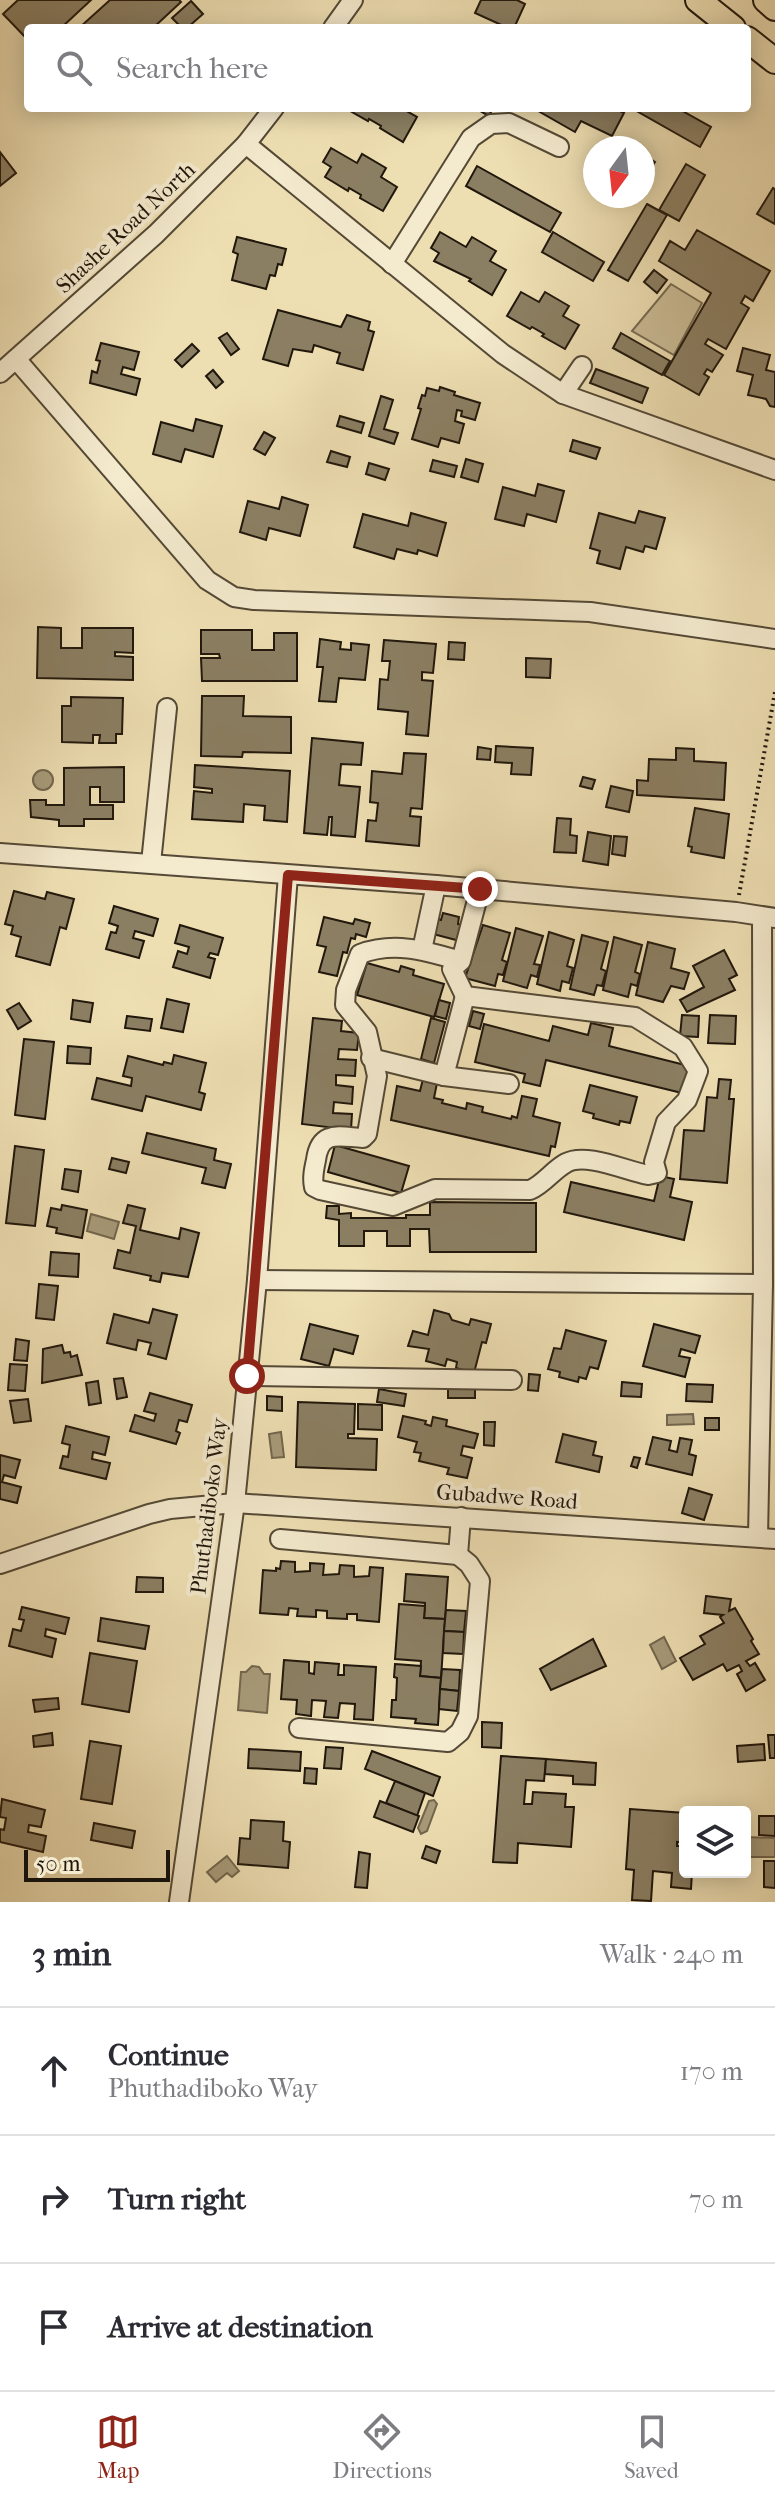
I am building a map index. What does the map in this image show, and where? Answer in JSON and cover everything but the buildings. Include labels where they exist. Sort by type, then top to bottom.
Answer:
[{"type":"main road","points":[[698,0],[728,24]]},
{"type":"main road","points":[[766,0],[775,8]]},
{"type":"main road","points":[[751,42],[775,61]]},
{"type":"street","points":[[336,24],[353,0]]},
{"type":"street","name":"Shashe Road North","points":[[0,373],[156,234],[246,144],[271,112]]},
{"type":"street","points":[[392,264],[471,138],[491,124],[509,123],[559,147]]},
{"type":"street","points":[[246,144],[503,354],[563,394],[775,470]]},
{"type":"street","points":[[16,359],[207,580],[234,597],[590,612],[775,639]]},
{"type":"street","points":[[563,394],[582,366]]},
{"type":"street","points":[[151,863],[167,708]]},
{"type":"street","points":[[0,853],[436,885],[736,912],[768,918],[763,1284],[767,1538]]},
{"type":"street","name":"Phuthadiboko Way","points":[[179,1902],[235,1503],[257,1280],[288,875]]},
{"type":"street","points":[[422,950],[436,885]]},
{"type":"street","points":[[444,1076],[465,996],[452,969],[461,961],[480,889]]},
{"type":"street","points":[[461,961],[422,950],[381,947],[360,954],[346,990],[345,1005],[367,1032],[377,1076],[367,1134],[361,1139],[336,1136],[320,1145],[314,1187],[393,1206],[435,1189],[530,1190],[574,1160],[586,1159],[648,1175],[657,1173],[654,1162],[666,1122],[687,1100],[698,1071],[683,1047],[635,1017],[465,996]]},
{"type":"street","points":[[371,1058],[444,1076],[509,1084]]},
{"type":"street","points":[[257,1280],[763,1284]]},
{"type":"street","points":[[247,1376],[512,1380]]},
{"type":"street","name":"Gubadwe Road","points":[[0,1564],[149,1514],[235,1503],[767,1538]]},
{"type":"street","points":[[458,1555],[461,1517]]},
{"type":"street","points":[[280,1539],[458,1555],[469,1564],[480,1581],[468,1716],[460,1732],[448,1742],[299,1728]]},
{"type":"path","points":[[736,912],[775,692]]},
{"type":"shaded area","points":[[671,284],[702,303],[674,355],[632,331]]},
{"type":"shaded area","points":[[43,770],[50,773],[53,780],[50,787],[43,790],[36,787],[33,780],[36,773]]},
{"type":"shaded area","points":[[91,1214],[119,1222],[114,1239],[87,1231]]},
{"type":"shaded area","points":[[693,1414],[694,1424],[667,1425],[667,1415]]},
{"type":"shaded area","points":[[281,1432],[284,1457],[272,1458],[269,1434]]},
{"type":"shaded area","points":[[664,1637],[676,1661],[662,1669],[650,1645]]},
{"type":"shaded area","points":[[252,1666],[259,1667],[264,1674],[270,1674],[267,1713],[238,1710],[241,1672]]},
{"type":"shaded area","points":[[434,1800],[437,1804],[427,1831],[421,1834],[418,1828],[429,1801]]},
{"type":"shaded area","points":[[751,1837],[775,1838],[775,1857],[751,1857]]},
{"type":"shaded area","points":[[227,1856],[239,1871],[232,1877],[227,1873],[216,1882],[207,1872]]},
{"type":"route","points":[[247,1376],[288,875],[480,889]]}]
